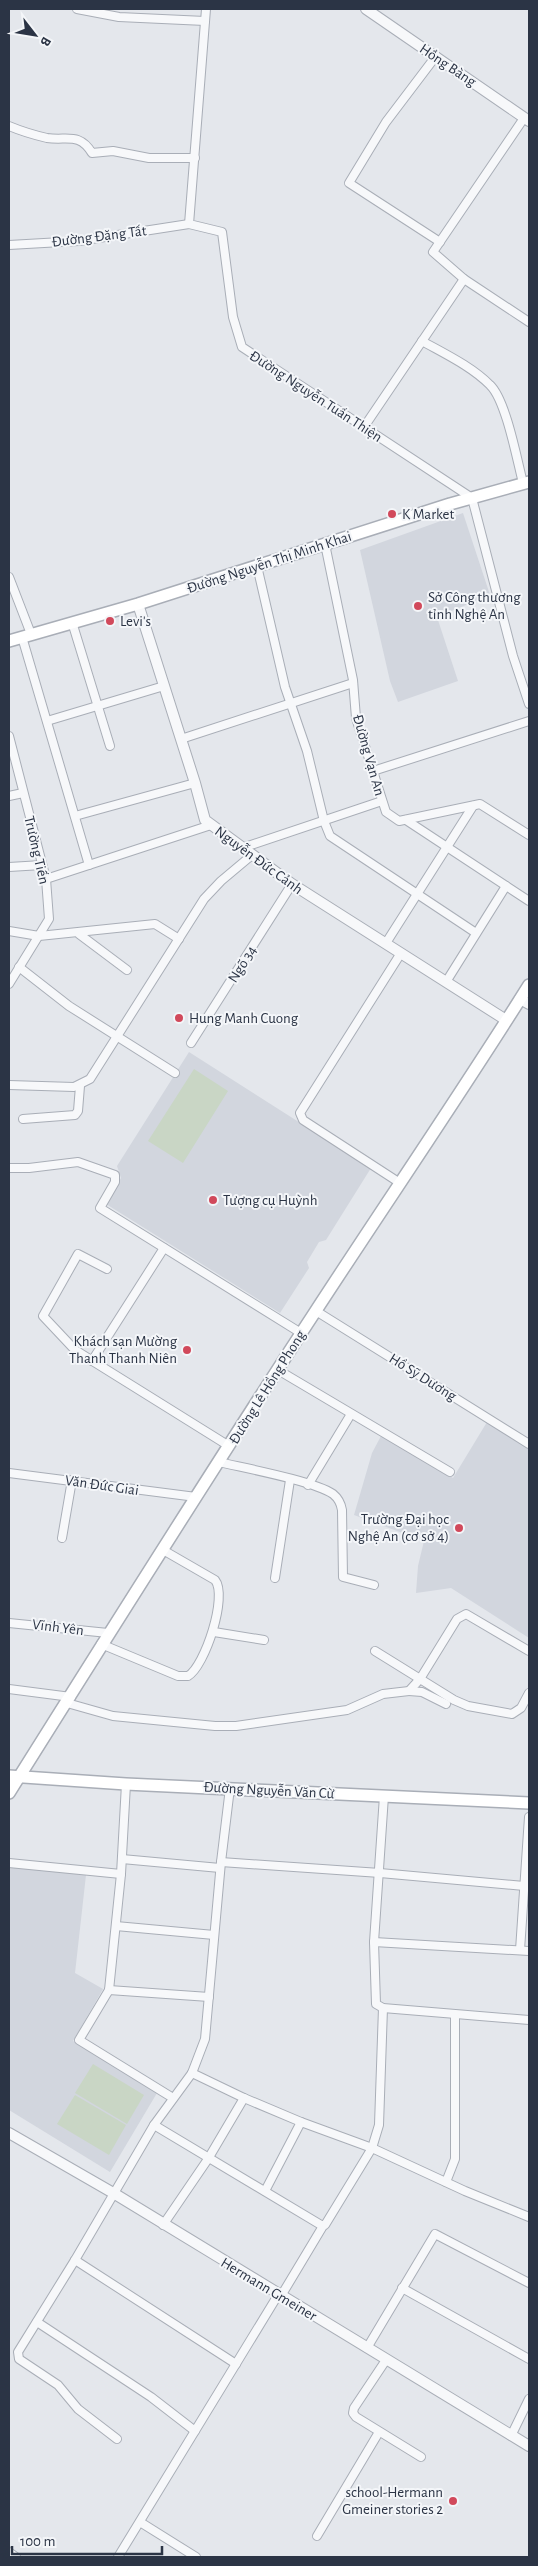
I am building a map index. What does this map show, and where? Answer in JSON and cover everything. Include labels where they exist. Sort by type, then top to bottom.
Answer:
[{"type":"main road","name":"Đường Nguyễn Thị Minh Khai","points":[[9,641],[138,604],[526,482]]},
{"type":"main road","name":"Đường Lê Hồng Phong","points":[[9,1792],[14,1776],[69,1700],[108,1633],[316,1310],[506,1020],[525,1002],[529,985]]},
{"type":"main road","name":"Đường Nguyễn Văn Cừ","points":[[14,1776],[126,1784],[529,1803]]},
{"type":"street","points":[[77,9],[119,17],[205,21]]},
{"type":"street","points":[[189,224],[206,9]]},
{"type":"street","name":"Hồng Bàng","points":[[366,9],[527,119]]},
{"type":"street","points":[[436,56],[386,122],[349,183],[440,242]]},
{"type":"street","points":[[527,119],[433,252],[464,279],[529,322]]},
{"type":"street","points":[[9,126],[49,138],[71,138],[86,144],[92,153],[113,151],[149,158],[194,158]]},
{"type":"street","name":"Đường Đặng Tất","points":[[9,245],[79,241],[189,224]]},
{"type":"street","name":"Đường Nguyễn Tuấn Thiện","points":[[189,224],[222,232],[232,317],[242,347],[472,498]]},
{"type":"street","points":[[364,427],[464,279]]},
{"type":"street","points":[[422,340],[458,361],[492,386],[506,420],[526,482]]},
{"type":"street","points":[[472,498],[513,656],[529,704]]},
{"type":"street","name":"Đường Vạn An","points":[[325,544],[353,684],[356,718],[386,812],[399,821],[406,820],[529,901]]},
{"type":"street","points":[[257,566],[269,625],[291,704],[307,751],[324,821],[330,836],[476,933]]},
{"type":"street","points":[[9,577],[26,635],[47,721],[89,865]]},
{"type":"street","name":"Nguyễn Đức Cảnh","points":[[138,604],[205,820],[292,884],[506,1020]]},
{"type":"street","points":[[72,622],[110,746]]},
{"type":"street","points":[[181,739],[353,684]]},
{"type":"street","points":[[47,721],[164,686]]},
{"type":"street","points":[[372,771],[529,721]]},
{"type":"street","name":"Trường Tiến","points":[[9,736],[46,879],[49,919],[9,984]]},
{"type":"street","points":[[75,816],[195,783]]},
{"type":"street","points":[[9,796],[23,793]]},
{"type":"street","points":[[242,848],[382,802]]},
{"type":"street","points":[[406,820],[480,804],[529,835]]},
{"type":"street","points":[[386,943],[473,806]]},
{"type":"street","points":[[46,879],[211,825]]},
{"type":"street","points":[[9,1085],[80,1086],[93,1075],[212,890],[252,855]]},
{"type":"street","points":[[9,867],[42,864]]},
{"type":"street","name":"Ngõ 34","points":[[191,1043],[292,884]]},
{"type":"street","points":[[446,982],[506,886]]},
{"type":"street","points":[[9,931],[39,936],[79,934],[155,924],[179,939]]},
{"type":"street","points":[[79,934],[127,970]]},
{"type":"street","points":[[400,1183],[303,1120],[300,1113],[401,953]]},
{"type":"street","points":[[19,967],[69,1006],[175,1073]]},
{"type":"street","points":[[23,1119],[75,1115],[78,1111],[80,1086]]},
{"type":"street","points":[[9,1168],[29,1168],[78,1162],[115,1175],[115,1182],[100,1208],[301,1333]]},
{"type":"street","points":[[92,1361],[164,1248]]},
{"type":"street","points":[[107,1269],[78,1254],[43,1312],[43,1316],[66,1342],[92,1361],[229,1446]]},
{"type":"street","name":"Hồ Sỹ Dương","points":[[316,1310],[529,1444]]},
{"type":"street","points":[[278,1370],[450,1472]]},
{"type":"street","points":[[308,1485],[351,1414]]},
{"type":"street","points":[[219,1462],[308,1485],[333,1494],[342,1507],[343,1576],[374,1584]]},
{"type":"street","name":"Văn Đức Giai","points":[[9,1473],[196,1497]]},
{"type":"street","points":[[62,1538],[72,1480]]},
{"type":"street","points":[[275,1578],[290,1480]]},
{"type":"street","points":[[102,1644],[184,1677],[193,1672],[214,1632],[218,1583],[163,1550]]},
{"type":"street","points":[[409,1691],[420,1679],[462,1614],[472,1616],[529,1651]]},
{"type":"street","name":"Vĩnh Yên","points":[[9,1623],[108,1633]]},
{"type":"street","points":[[214,1632],[264,1640]]},
{"type":"street","points":[[375,1651],[462,1705],[507,1714],[518,1711],[529,1693]]},
{"type":"street","points":[[9,1689],[69,1700],[113,1716],[216,1726],[236,1726],[341,1712],[383,1694],[409,1691],[422,1692],[446,1704]]},
{"type":"street","points":[[126,1784],[121,1874],[108,1990],[79,2040],[173,2098]]},
{"type":"street","points":[[117,2439],[78,2409],[58,2385],[19,2359],[18,2352],[76,2260],[154,2125],[192,2073],[205,2039],[220,1865],[230,1788]]},
{"type":"street","points":[[384,1796],[374,1942],[375,2002],[383,2008],[455,2016],[529,2020]]},
{"type":"street","points":[[520,1950],[529,1817]]},
{"type":"street","points":[[122,1860],[380,1873],[524,1886]]},
{"type":"street","points":[[9,1863],[121,1874]]},
{"type":"street","points":[[116,1926],[214,1935]]},
{"type":"street","points":[[374,1942],[529,1951]]},
{"type":"street","points":[[108,1990],[209,1997]]},
{"type":"street","points":[[118,2557],[322,2226],[329,2222],[372,2148],[379,2125],[383,2008]]},
{"type":"street","points":[[446,2182],[455,2159],[455,2016]]},
{"type":"street","points":[[192,2073],[244,2098],[301,2122],[372,2148],[529,2217]]},
{"type":"street","points":[[163,2225],[208,2159],[244,2098]]},
{"type":"street","points":[[265,2191],[301,2122]]},
{"type":"street","points":[[154,2125],[322,2226]]},
{"type":"street","name":"Hermann Gmeiner","points":[[9,2133],[115,2194],[163,2225],[529,2446]]},
{"type":"street","points":[[367,2348],[435,2234],[529,2283]]},
{"type":"street","points":[[76,2260],[236,2364]]},
{"type":"street","points":[[402,2288],[529,2359]]},
{"type":"street","points":[[37,2322],[151,2397],[195,2431]]},
{"type":"street","points":[[386,2360],[353,2411],[356,2417],[421,2457]]},
{"type":"street","points":[[511,2436],[529,2399]]},
{"type":"street","points":[[317,2536],[379,2432]]},
{"type":"street","points":[[140,2522],[196,2557]]},
{"type":"street","points":[[9,2552],[16,2557]]},
{"type":"shaded area","name":"Sở Công thương tỉnh Nghệ An","points":[[463,513],[490,595],[437,617],[458,681],[398,702],[390,681],[360,550]]},
{"type":"shaded area","points":[[189,1052],[371,1168],[326,1240],[319,1242],[307,1262],[309,1268],[280,1313],[106,1204],[121,1178],[117,1166]]},
{"type":"shaded area","name":"Trường Đại học Nghệ An (cơ sở 4)","points":[[487,1422],[529,1449],[529,1638],[451,1588],[416,1593],[418,1566],[424,1541],[354,1515],[372,1453],[381,1436],[453,1478]]},
{"type":"shaded area","points":[[9,1866],[86,1875],[75,1973],[103,1989],[73,2041],[157,2093],[110,2172],[9,2110]]},
{"type":"green space","points":[[194,1069],[228,1091],[183,1163],[148,1141]]},
{"type":"green space","points":[[93,2064],[144,2095],[127,2124],[75,2093]]},
{"type":"green space","points":[[75,2095],[126,2125],[109,2155],[57,2124]]},
{"type":"place","name":"K Market","points":[[392,514]]},
{"type":"place","name":"Sở Công thương tỉnh Nghệ An","points":[[418,606]]},
{"type":"place","name":"Levi's","points":[[110,621]]},
{"type":"place","name":"Hung Manh Cuong","points":[[179,1018]]},
{"type":"place","name":"Tượng cụ Huỳnh","points":[[213,1200]]},
{"type":"place","name":"Khách sạn Mường Thanh Thanh Niên","points":[[187,1350]]},
{"type":"place","name":"Trường Đại học Nghệ An (cơ sở 4)","points":[[459,1528]]},
{"type":"place","name":"school-Hermann Gmeiner stories 2","points":[[453,2501]]}]
